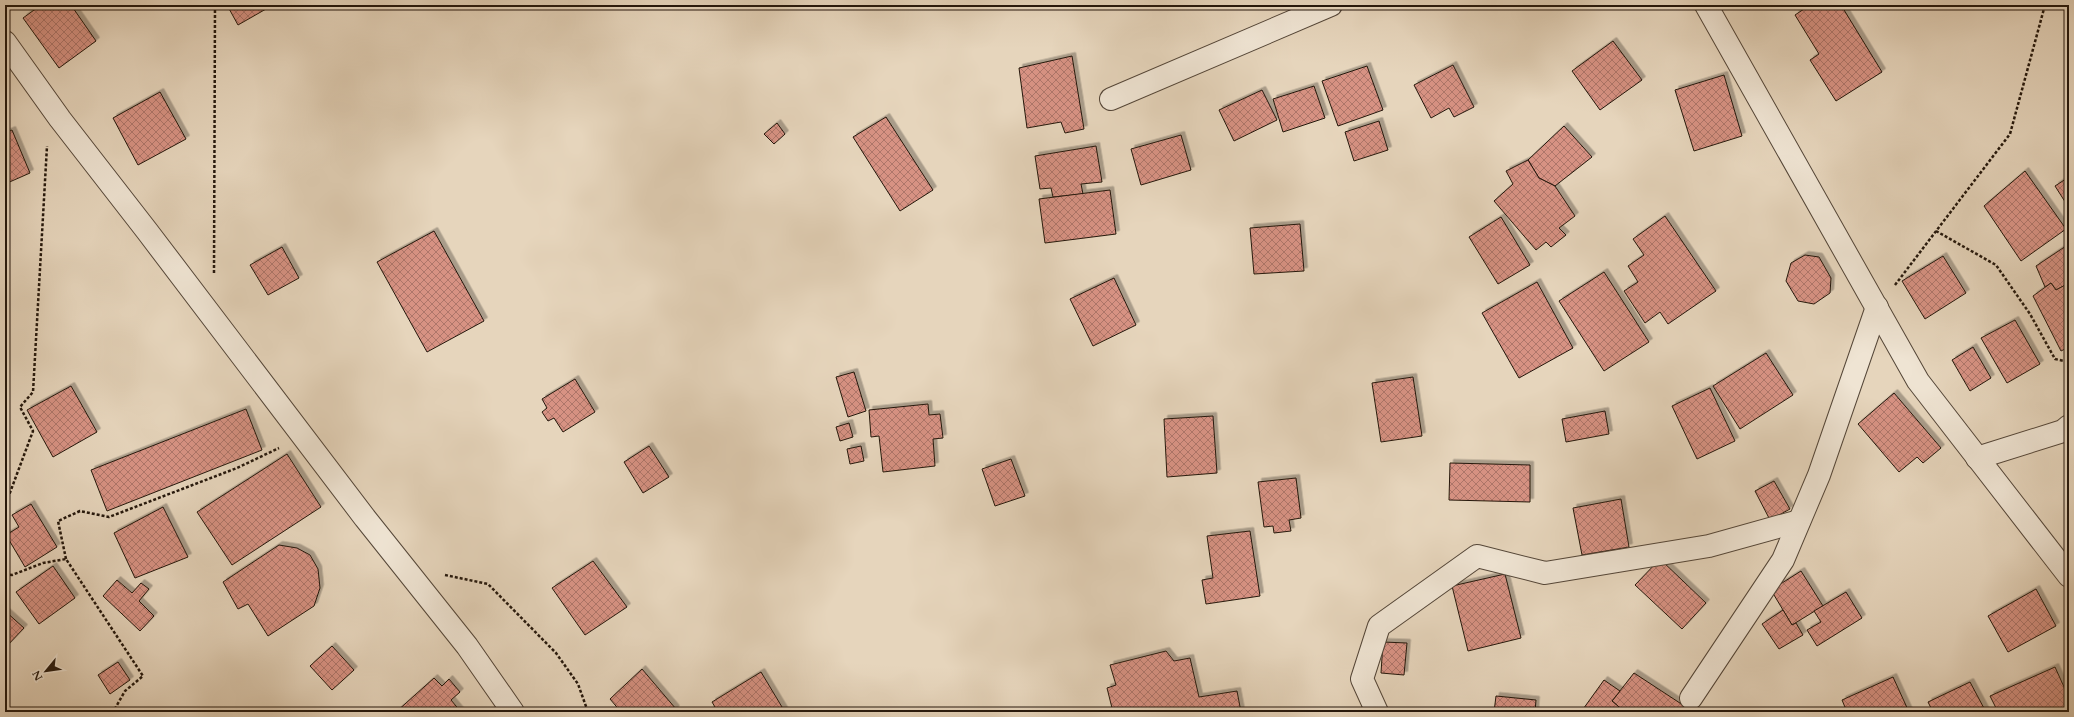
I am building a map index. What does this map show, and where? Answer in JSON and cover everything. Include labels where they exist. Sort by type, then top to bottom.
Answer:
[{"type":"street","points":[[1111,99],[1330,5]]},
{"type":"street","points":[[1706,5],[1918,381],[2069,576]]},
{"type":"street","points":[[5,42],[49,104],[214,320],[403,566],[467,646],[513,712]]},
{"type":"street","points":[[1692,698],[1783,560],[1819,475],[1877,308]]},
{"type":"street","points":[[1977,458],[2063,431],[2069,426]]},
{"type":"street","points":[[1377,712],[1362,679],[1379,626],[1477,556],[1545,573],[1709,546],[1799,521]]},
{"type":"path","points":[[214,320],[215,5]]},
{"type":"path","points":[[1877,308],[2010,134],[2045,5]]},
{"type":"path","points":[[5,513],[8,498],[33,431],[20,407],[34,392],[49,104]]},
{"type":"path","points":[[1936,231],[1996,265],[2030,314],[2055,359],[2069,362]]},
{"type":"path","points":[[113,712],[125,691],[143,676],[66,559],[58,521],[80,511],[109,517],[237,468],[279,448]]},
{"type":"path","points":[[5,574],[12,575],[44,563],[66,559]]},
{"type":"path","points":[[403,566],[488,584],[556,653],[578,684],[588,712]]},
{"type":"building","points":[[41,5],[71,5],[96,41],[59,68],[23,18]]},
{"type":"building","points":[[227,5],[273,5],[238,25]]},
{"type":"building","points":[[1810,5],[1841,5],[1882,72],[1836,101],[1810,60],[1819,54],[1795,15]]},
{"type":"building","points":[[1613,41],[1642,80],[1600,110],[1572,71]]},
{"type":"building","points":[[1072,56],[1084,129],[1065,133],[1061,122],[1027,128],[1019,68]]},
{"type":"building","points":[[1453,65],[1474,107],[1454,117],[1449,108],[1431,118],[1414,85]]},
{"type":"building","points":[[1367,66],[1383,110],[1338,126],[1322,81]]},
{"type":"building","points":[[1724,75],[1742,136],[1694,151],[1675,90]]},
{"type":"building","points":[[1314,86],[1325,118],[1283,132],[1273,99]]},
{"type":"building","points":[[1262,90],[1277,120],[1234,141],[1219,110]]},
{"type":"building","points":[[160,92],[186,139],[138,165],[113,118]]},
{"type":"building","points":[[886,117],[933,190],[900,211],[853,137]]},
{"type":"building","points":[[1379,121],[1388,150],[1354,161],[1345,132]]},
{"type":"building","points":[[777,123],[785,134],[774,144],[764,134]]},
{"type":"building","points":[[1564,126],[1592,157],[1555,186],[1539,178],[1528,160]]},
{"type":"building","points":[[12,130],[30,173],[5,184],[5,133]]},
{"type":"building","points":[[1181,135],[1191,170],[1141,185],[1131,149]]},
{"type":"building","points":[[1096,146],[1102,182],[1081,184],[1083,194],[1053,197],[1051,188],[1040,189],[1035,156]]},
{"type":"building","points":[[1528,160],[1539,178],[1555,186],[1575,216],[1559,228],[1566,235],[1551,247],[1546,242],[1536,250],[1494,201],[1513,184],[1506,171]]},
{"type":"building","points":[[2025,171],[2066,229],[2021,261],[1984,206]]},
{"type":"building","points":[[2069,177],[2069,208],[2055,186]]},
{"type":"building","points":[[1110,190],[1116,234],[1045,243],[1039,199]]},
{"type":"building","points":[[1665,216],[1716,291],[1668,324],[1660,312],[1645,323],[1624,291],[1638,282],[1628,266],[1644,255],[1633,239]]},
{"type":"building","points":[[1501,217],[1530,265],[1498,284],[1469,237]]},
{"type":"building","points":[[1300,224],[1304,271],[1254,274],[1250,228]]},
{"type":"building","points":[[434,231],[484,321],[427,352],[377,262]]},
{"type":"building","points":[[2069,244],[2069,283],[2056,290],[2051,283],[2045,287],[2036,266]]},
{"type":"building","points":[[282,247],[299,278],[268,295],[250,265]]},
{"type":"building","points":[[1805,255],[1819,257],[1831,278],[1830,293],[1814,304],[1798,301],[1786,281],[1791,263]]},
{"type":"building","points":[[1943,256],[1966,293],[1925,319],[1902,281]]},
{"type":"building","points":[[1604,272],[1649,342],[1604,371],[1559,301]]},
{"type":"building","points":[[1114,278],[1136,325],[1093,346],[1070,299]]},
{"type":"building","points":[[1537,282],[1573,348],[1519,378],[1482,313]]},
{"type":"building","points":[[2051,283],[2056,290],[2069,283],[2069,347],[2061,351],[2033,296]]},
{"type":"building","points":[[2015,320],[2040,364],[2007,383],[1981,338]]},
{"type":"building","points":[[1973,347],[1991,378],[1970,391],[1952,360]]},
{"type":"building","points":[[1766,353],[1793,395],[1740,429],[1713,386]]},
{"type":"building","points":[[854,372],[866,411],[848,417],[836,377]]},
{"type":"building","points":[[1413,377],[1422,436],[1381,442],[1372,383]]},
{"type":"building","points":[[575,379],[595,412],[563,432],[554,418],[548,421],[542,412],[547,408],[542,399]]},
{"type":"building","points":[[71,386],[97,432],[53,457],[27,410]]},
{"type":"building","points":[[1710,388],[1735,441],[1697,459],[1672,406]]},
{"type":"building","points":[[1894,393],[1941,448],[1923,463],[1917,457],[1899,472],[1858,424]]},
{"type":"building","points":[[928,404],[929,415],[940,414],[943,438],[933,439],[935,466],[883,472],[879,436],[871,437],[869,410]]},
{"type":"building","points":[[246,409],[262,450],[107,511],[91,470]]},
{"type":"building","points":[[1605,411],[1609,434],[1566,442],[1562,419]]},
{"type":"building","points":[[1213,416],[1217,473],[1167,477],[1164,419]]},
{"type":"building","points":[[849,423],[853,437],[840,441],[836,427]]},
{"type":"building","points":[[649,446],[669,477],[643,493],[624,462]]},
{"type":"building","points":[[861,446],[864,461],[850,464],[847,449]]},
{"type":"building","points":[[287,454],[321,507],[232,565],[197,512]]},
{"type":"building","points":[[1011,459],[1025,496],[995,506],[982,469]]},
{"type":"building","points":[[1450,463],[1530,465],[1530,502],[1449,500]]},
{"type":"building","points":[[1296,478],[1301,518],[1289,520],[1291,531],[1274,533],[1273,526],[1264,527],[1258,482]]},
{"type":"building","points":[[1774,481],[1790,509],[1770,520],[1755,491]]},
{"type":"building","points":[[1621,499],[1629,547],[1582,555],[1573,508]]},
{"type":"building","points":[[31,504],[57,547],[25,567],[6,535],[19,527],[12,515]]},
{"type":"building","points":[[163,507],[188,557],[135,578],[114,533]]},
{"type":"building","points":[[1250,531],[1260,596],[1206,604],[1202,580],[1213,578],[1207,536]]},
{"type":"building","points":[[279,545],[297,548],[310,555],[318,569],[320,588],[314,606],[268,636],[248,604],[238,609],[223,582]]},
{"type":"building","points":[[1660,559],[1706,603],[1682,629],[1635,585]]},
{"type":"building","points":[[593,561],[627,607],[585,635],[552,588]]},
{"type":"building","points":[[53,566],[75,598],[39,624],[16,592]]},
{"type":"building","points":[[1801,571],[1823,606],[1792,625],[1771,590]]},
{"type":"building","points":[[1505,574],[1521,638],[1468,651],[1452,586]]},
{"type":"building","points":[[117,580],[132,593],[141,583],[149,589],[139,601],[154,616],[140,631],[103,596]]},
{"type":"building","points":[[2036,589],[2056,626],[2008,652],[1988,616]]},
{"type":"building","points":[[1846,592],[1862,618],[1817,646],[1807,630],[1821,622],[1814,611]]},
{"type":"building","points":[[1783,610],[1792,625],[1796,623],[1803,635],[1779,649],[1762,624]]},
{"type":"building","points":[[5,611],[24,628],[5,648]]},
{"type":"building","points":[[1383,642],[1407,643],[1404,675],[1381,673]]},
{"type":"building","points":[[332,646],[354,670],[332,690],[310,666]]},
{"type":"building","points":[[1166,651],[1174,661],[1190,658],[1199,697],[1237,691],[1241,712],[1113,712],[1107,688],[1116,685],[1110,665]]},
{"type":"building","points":[[118,662],[130,680],[110,694],[98,675]]},
{"type":"building","points":[[2055,667],[2069,698],[2069,712],[1998,712],[1990,696]]},
{"type":"building","points":[[642,669],[676,709],[673,712],[621,712],[610,699]]},
{"type":"building","points":[[761,672],[785,712],[708,712],[715,707],[712,702]]},
{"type":"building","points":[[1634,673],[1686,707],[1682,712],[1625,712],[1612,701]]},
{"type":"building","points":[[1893,677],[1909,712],[1847,712],[1842,700]]},
{"type":"building","points":[[434,678],[442,686],[449,679],[460,692],[451,700],[461,712],[396,712]]},
{"type":"building","points":[[1604,680],[1620,691],[1612,701],[1625,712],[1581,712]]},
{"type":"building","points":[[1970,682],[1986,712],[1933,712],[1928,702]]},
{"type":"building","points":[[1496,696],[1536,700],[1535,712],[1494,712]]}]
